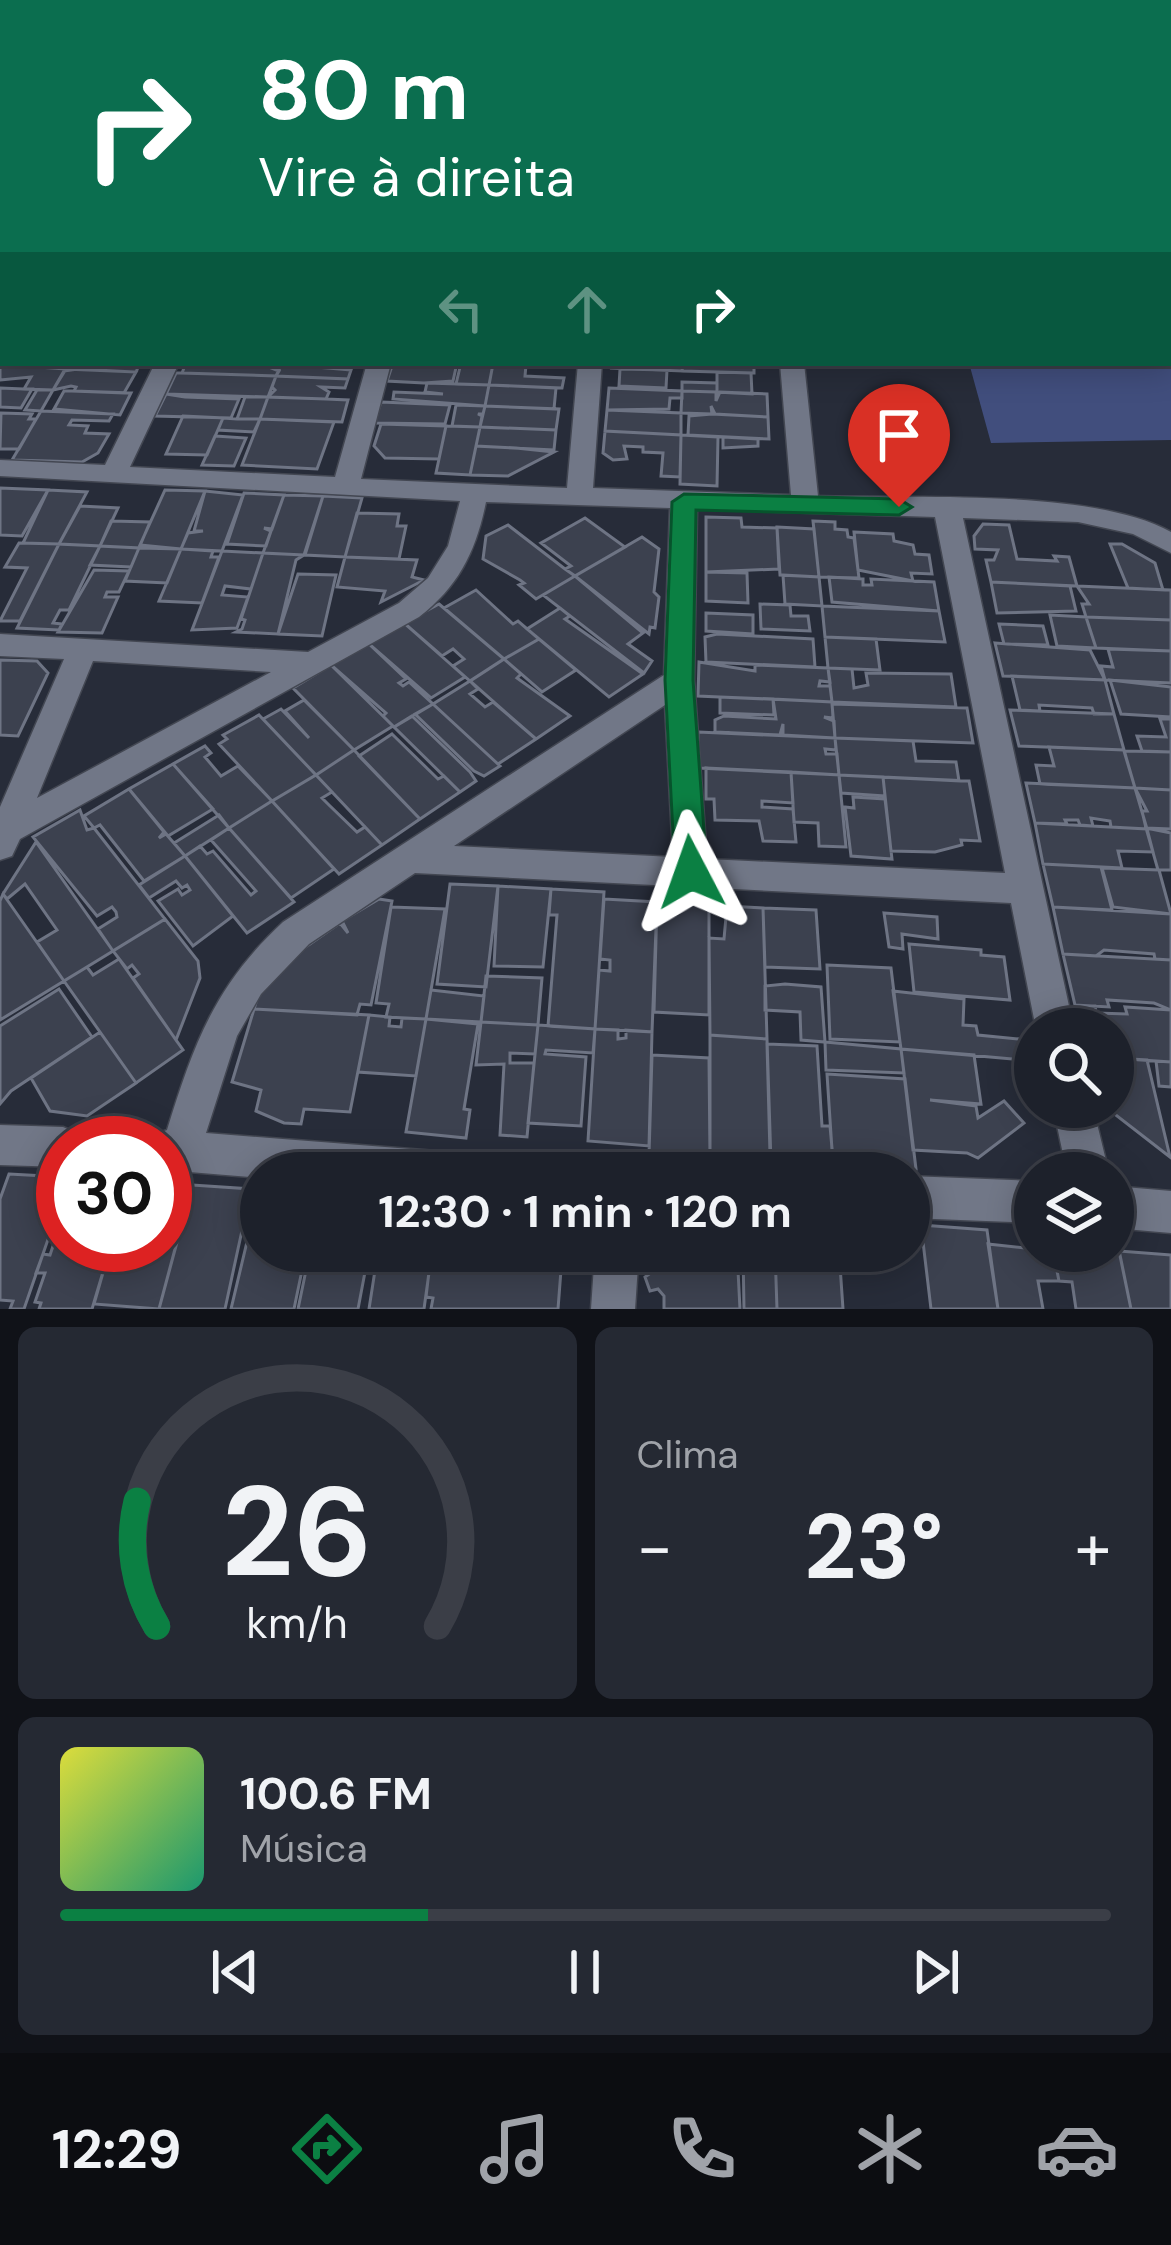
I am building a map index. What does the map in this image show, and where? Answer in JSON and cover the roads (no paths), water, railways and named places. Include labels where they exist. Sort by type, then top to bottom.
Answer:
[{"type":"street","points":[[115,471],[166,366]]},
{"type":"street","points":[[347,483],[378,366]]},
{"type":"street","points":[[579,496],[590,366]]},
{"type":"street","points":[[792,366],[805,503]]},
{"type":"street","points":[[0,468],[347,483],[475,494],[1104,516],[1141,527],[1171,544]]},
{"type":"street","points":[[4,838],[436,591],[458,559],[475,494]]},
{"type":"street","points":[[684,502],[679,680],[691,872]]},
{"type":"street","points":[[947,508],[1050,1008]]},
{"type":"street","points":[[0,645],[312,662]]},
{"type":"street","points":[[4,838],[83,650]]},
{"type":"street","points":[[186,1116],[223,1015],[256,967],[296,933],[679,680]]},
{"type":"street","points":[[407,858],[1023,889]]},
{"type":"street","points":[[0,1145],[36,1146]]},
{"type":"street","points":[[192,1152],[240,1155]]},
{"type":"street","points":[[930,1198],[1014,1201]]},
{"type":"street","points":[[1134,1209],[1171,1213]]},
{"type":"street","points":[[613,1309],[616,1272]]}]
